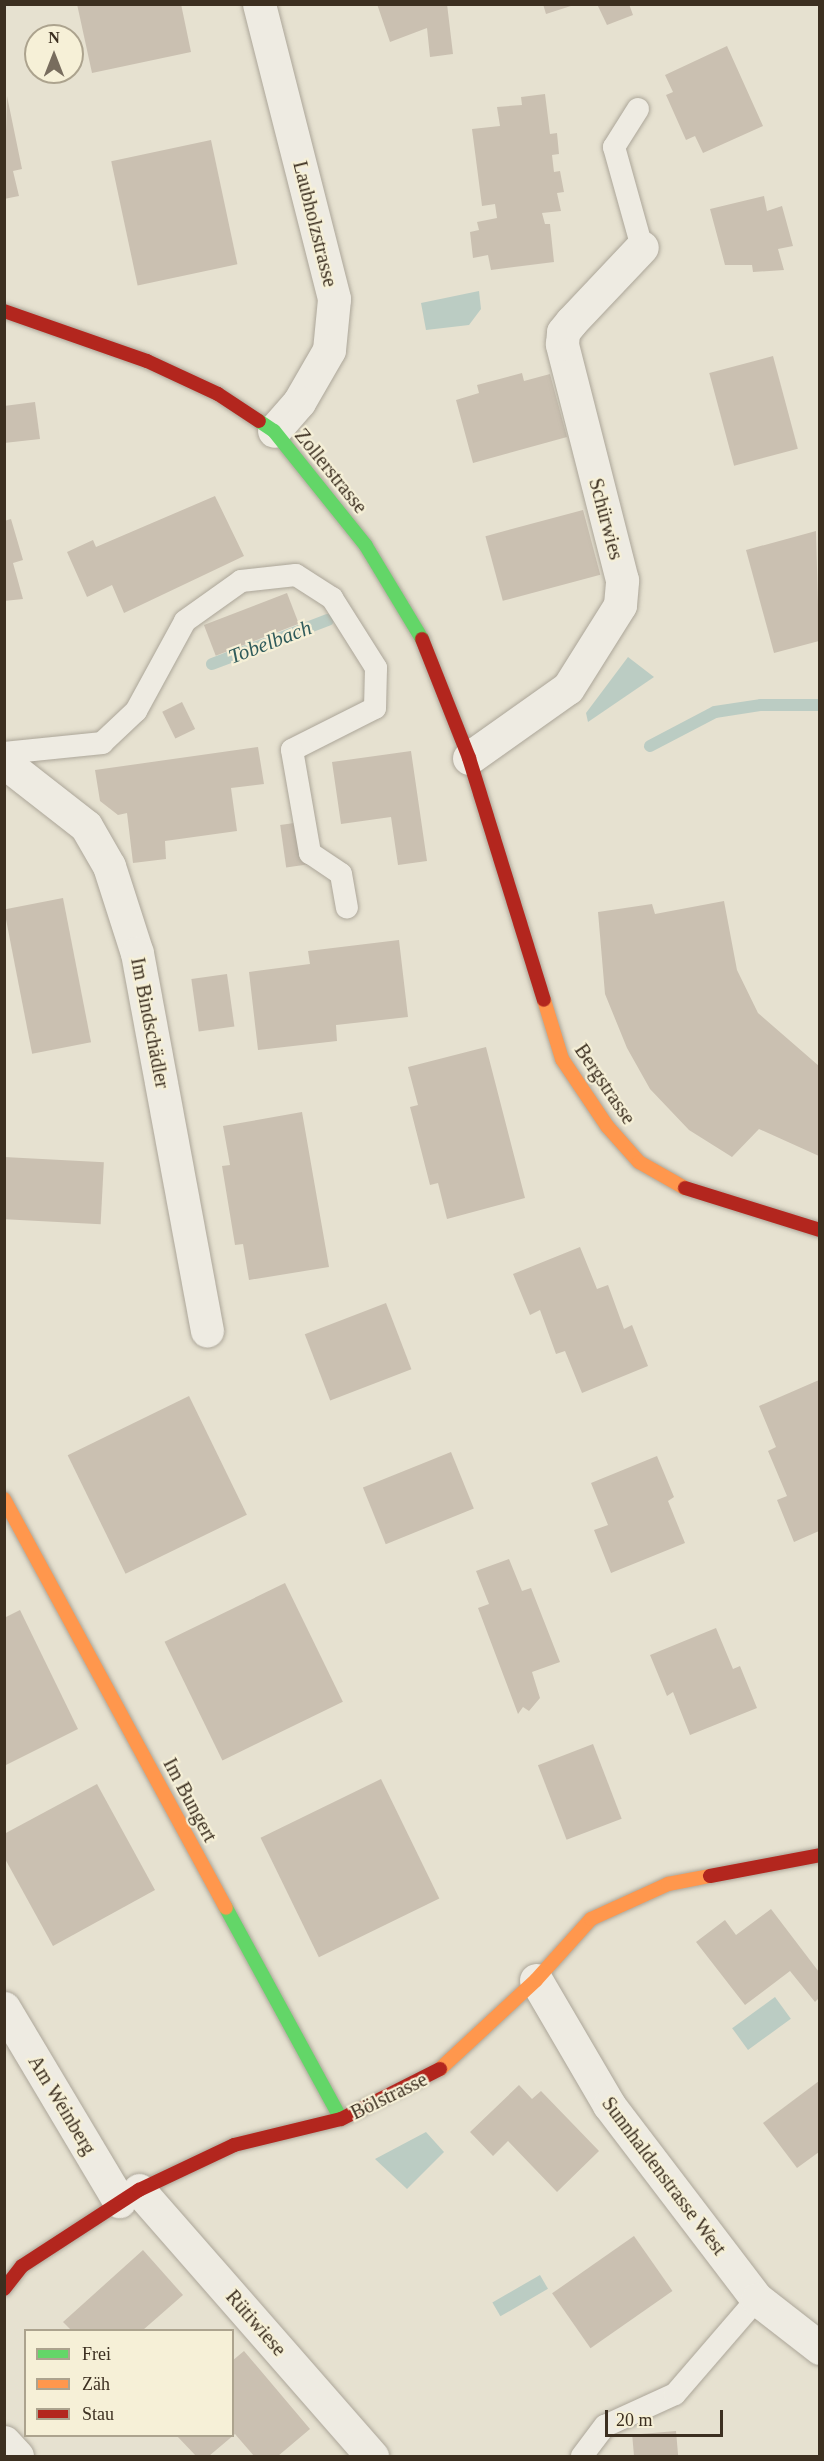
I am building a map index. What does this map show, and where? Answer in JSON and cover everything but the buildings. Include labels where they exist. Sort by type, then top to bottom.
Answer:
[{"type":"street","name":"Laubholzstrasse","points":[[258,4],[334,299],[329,350],[299,402],[274,431]]},
{"type":"street","name":"Schürwies","points":[[469,758],[568,688],[620,605],[622,580],[562,344],[562,332],[642,247]]},
{"type":"street","name":"Zollerstrasse","points":[[4,311],[147,361],[218,394],[274,431],[360,538],[426,645],[469,758],[482,802]]},
{"type":"street","name":"Im Bindschädler","points":[[4,762],[86,826],[109,866],[138,953],[207,1331]]},
{"type":"street","name":"Bergstrasse","points":[[482,802],[562,1059],[607,1126],[639,1162],[688,1190],[819,1230]]},
{"type":"street","name":"Im Bungert","points":[[4,1499],[341,2119]]},
{"type":"street","name":"Bölstrasse","points":[[4,2289],[22,2266],[129,2196],[234,2145],[341,2119],[431,2077],[537,1980],[591,1920],[666,1885],[819,1855]]},
{"type":"street","name":"Sunnhaldenstrasse West","points":[[537,1980],[609,2105],[757,2299],[819,2348]]},
{"type":"street","name":"Am Weinberg","points":[[4,2008],[129,2196]]},
{"type":"street","name":"Rütiwiese","points":[[129,2196],[372,2457]]},
{"type":"street","points":[[4,2442],[17,2457]]},
{"type":"lane","points":[[638,109],[614,147],[642,247]]},
{"type":"lane","points":[[4,753],[102,742],[136,711],[185,621],[241,581],[296,575],[333,598],[376,668],[375,708],[292,750],[310,853],[341,874],[347,907]]},
{"type":"lane","points":[[582,2457],[605,2426],[675,2394],[757,2299]]},
{"type":"shaded area","points":[[479,291],[481,309],[469,325],[426,330],[421,303]]},
{"type":"shaded area","points":[[628,657],[654,677],[588,722],[586,713]]},
{"type":"shaded area","points":[[775,1997],[791,2019],[748,2050],[732,2028]]},
{"type":"shaded area","points":[[426,2132],[444,2152],[407,2189],[375,2159]]},
{"type":"shaded area","points":[[540,2275],[548,2289],[500,2316],[492,2302]]},
{"type":"waterway","name":"Tobelbach","points":[[212,664],[328,620]]},
{"type":"waterway","name":"Tobelbach","points":[[650,746],[715,712],[761,705],[820,705]]},
{"type":"traffic: fast","points":[[259,421],[274,431],[366,546],[422,639]]},
{"type":"traffic: fast","points":[[226,1908],[341,2119]]},
{"type":"traffic: slow","points":[[544,1000],[562,1059],[607,1126],[639,1162],[685,1188]]},
{"type":"traffic: slow","points":[[4,1499],[226,1908]]},
{"type":"traffic: slow","points":[[440,2069],[536,1980],[591,1919],[668,1884],[710,1876]]},
{"type":"traffic: jam","points":[[4,311],[147,361],[218,394],[259,421]]},
{"type":"traffic: jam","points":[[422,639],[469,758],[544,1000]]},
{"type":"traffic: jam","points":[[685,1188],[820,1230]]},
{"type":"traffic: jam","points":[[710,1876],[820,1855]]},
{"type":"traffic: jam","points":[[4,2289],[22,2266],[139,2190],[234,2145],[341,2119],[440,2069]]}]
